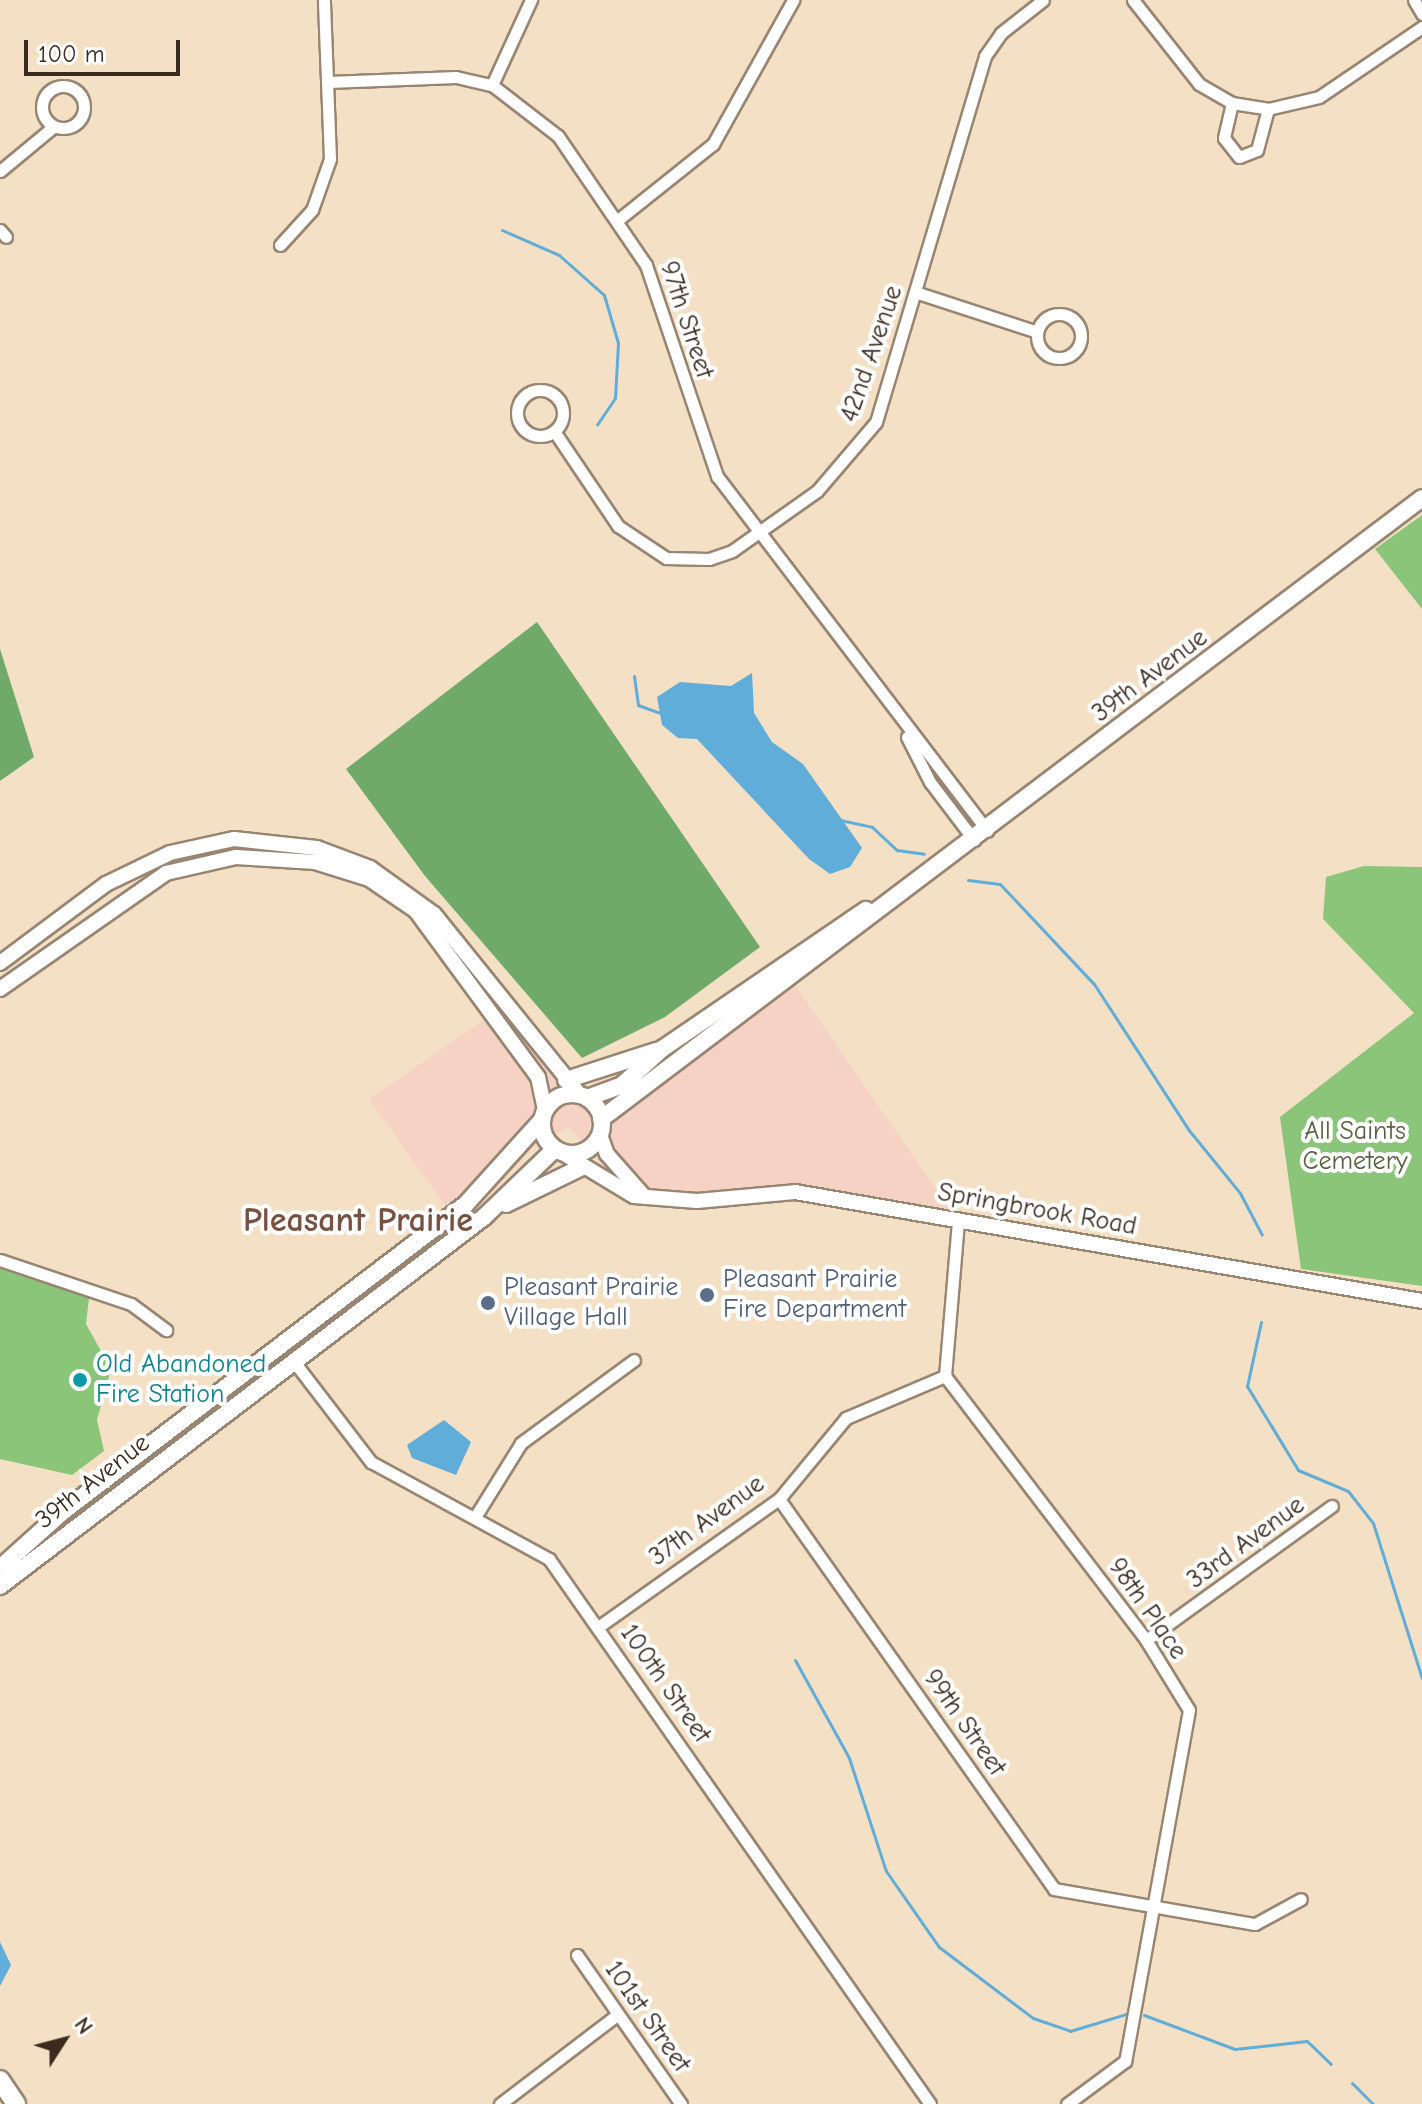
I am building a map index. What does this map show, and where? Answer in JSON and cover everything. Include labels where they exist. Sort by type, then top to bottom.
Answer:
[{"type":"main road","name":"39th Avenue","points":[[601,1127],[1422,498]]},
{"type":"main road","name":"39th Avenue","points":[[584,1097],[622,1085],[662,1049],[825,934],[907,890]]},
{"type":"main road","points":[[566,1080],[662,1049]]},
{"type":"main road","points":[[560,1096],[584,1097],[601,1127],[588,1150],[558,1150],[544,1115],[560,1096]]},
{"type":"main road","name":"39th Avenue","points":[[0,1568],[61,1513],[378,1277],[466,1204],[544,1115]]},
{"type":"main road","name":"39th Avenue","points":[[0,1586],[125,1484],[295,1363],[484,1217],[558,1150]]},
{"type":"main road","points":[[484,1217],[547,1178],[582,1167]]},
{"type":"main road","points":[[0,2080],[16,2104]]},
{"type":"street","points":[[280,245],[312,210],[330,159],[324,0]]},
{"type":"street","points":[[492,85],[531,0]]},
{"type":"street","points":[[619,219],[723,132],[793,0]]},
{"type":"street","name":"42nd Avenue","points":[[554,431],[618,526],[666,558],[709,559],[757,536],[862,446],[918,293],[985,56],[1001,33],[1043,0]]},
{"type":"street","points":[[1133,0],[1209,92],[1232,103],[1268,109],[1319,97],[1422,27]]},
{"type":"street","points":[[1414,0],[1422,14]]},
{"type":"street","name":"97th Street","points":[[328,82],[456,77],[492,85],[558,136],[619,219],[656,286],[699,438],[757,536],[902,725],[980,836]]},
{"type":"street","points":[[1232,103],[1224,138],[1239,157],[1257,150],[1268,109]]},
{"type":"street","points":[[0,171],[52,128]]},
{"type":"street","points":[[918,293],[1037,332]]},
{"type":"street","points":[[1064,314],[1080,328],[1080,342],[1058,358],[1044,353],[1037,332],[1050,316],[1064,314]]},
{"type":"street","points":[[543,390],[561,403],[554,431],[532,435],[520,426],[518,404],[527,393],[543,390]]},
{"type":"street","points":[[0,963],[106,884],[170,853],[234,839],[317,848],[370,868],[421,902],[566,1080],[584,1097]]},
{"type":"street","points":[[0,989],[166,873],[236,857],[315,862],[369,879],[416,911],[538,1077],[544,1115]]},
{"type":"street","points":[[601,1127],[607,1154],[643,1195]]},
{"type":"street","name":"Springbrook Road","points":[[558,1150],[582,1167],[643,1195],[697,1201],[795,1192],[1422,1301]]},
{"type":"street","points":[[945,1376],[958,1221]]},
{"type":"street","points":[[0,1260],[131,1304],[166,1330]]},
{"type":"street","points":[[475,1517],[521,1443],[634,1360]]},
{"type":"street","name":"100th Street","points":[[295,1363],[371,1462],[549,1559],[930,2104]]},
{"type":"street","name":"37th Avenue","points":[[598,1627],[779,1499],[846,1418],[945,1376]]},
{"type":"street","name":"98th Place","points":[[945,1376],[1146,1640],[1189,1710],[1125,2061],[1067,2104]]},
{"type":"street","name":"99th Street","points":[[779,1499],[1054,1889],[1255,1924],[1301,1899]]},
{"type":"street","name":"33rd Avenue","points":[[1146,1640],[1332,1506]]},
{"type":"street","name":"101st Street","points":[[577,1955],[681,2104]]},
{"type":"street","points":[[500,2104],[617,2015]]},
{"type":"shaded area","points":[[790,978],[958,1221],[831,1197],[674,1201],[608,1172],[569,1127],[536,1145],[496,1188],[452,1215],[369,1099],[493,1014],[585,1103],[606,1104],[655,1080]]},
{"type":"green space","points":[[1422,515],[1422,609],[1375,549]]},
{"type":"green space","points":[[537,622],[760,947],[665,1017],[582,1058],[425,876],[346,769]]},
{"type":"green space","points":[[0,649],[34,757],[0,781]]},
{"type":"green space","name":"All Saints Cemetery","points":[[1364,866],[1422,867],[1422,1286],[1301,1269],[1280,1117],[1414,1013],[1323,919],[1326,877]]},
{"type":"green space","points":[[0,1260],[90,1290],[86,1324],[111,1369],[97,1420],[104,1451],[72,1475],[0,1459]]},
{"type":"water","points":[[752,673],[754,713],[772,742],[803,764],[862,848],[850,867],[830,874],[809,859],[697,739],[678,738],[662,725],[657,697],[680,682],[731,686]]},
{"type":"water","points":[[444,1420],[471,1442],[456,1475],[412,1458],[407,1445]]},
{"type":"water","points":[[0,1942],[11,1965],[0,1986]]},
{"type":"waterway","points":[[502,230],[559,255],[604,295],[618,343],[615,398],[597,425]]},
{"type":"waterway","points":[[634,676],[638,705],[660,713]]},
{"type":"waterway","points":[[840,820],[872,827],[897,850],[924,854]]},
{"type":"waterway","points":[[968,880],[1000,884],[1094,984],[1188,1129],[1240,1193],[1262,1235]]},
{"type":"waterway","points":[[1261,1322],[1247,1386],[1298,1470],[1348,1491],[1373,1523],[1422,1678]]},
{"type":"waterway","points":[[795,1660],[849,1758],[886,1871],[939,1947],[1033,2018],[1070,2031],[1126,2014]]},
{"type":"waterway","points":[[1144,2015],[1235,2049],[1307,2041],[1331,2064]]},
{"type":"waterway","points":[[1352,2083],[1373,2104]]},
{"type":"place","name":"Pleasant Prairie Fire Department","points":[[707,1295]]},
{"type":"place","name":"Pleasant Prairie Village Hall","points":[[488,1303]]},
{"type":"place","name":"Old Abandoned Fire Station","points":[[80,1380]]},
{"type":"district","name":"Pleasant Prairie","points":[[358,1221]]}]
